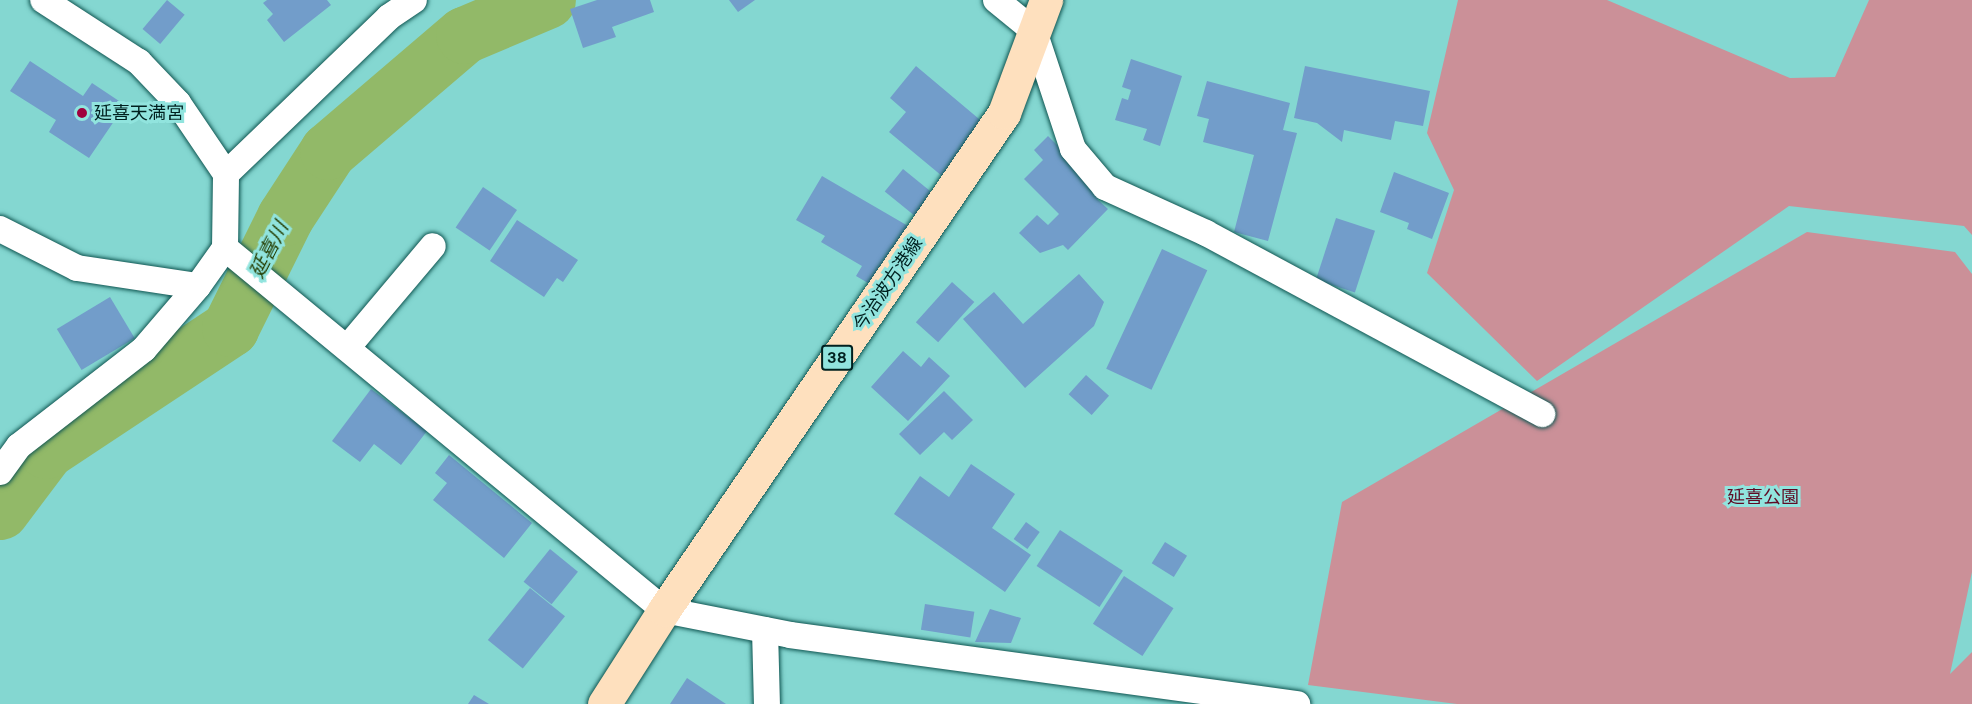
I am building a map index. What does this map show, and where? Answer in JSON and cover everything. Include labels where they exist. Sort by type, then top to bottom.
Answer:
[{"type":"main road","name":"今治波方港線","points":[[604,704],[664,610],[1004,113],[1046,0]]},
{"type":"street","points":[[0,472],[19,446],[144,349],[198,286],[225,248],[226,174],[178,103],[139,62],[44,0]]},
{"type":"street","points":[[226,174],[389,17],[414,0]]},
{"type":"street","points":[[996,0],[1034,31],[1073,149],[1105,187],[1206,232],[1542,414]]},
{"type":"street","points":[[0,229],[77,268],[198,286]]},
{"type":"street","points":[[347,348],[433,246]]},
{"type":"street","points":[[225,248],[664,610],[765,630],[1298,704]]},
{"type":"street","points":[[765,630],[767,704]]},
{"type":"green space","points":[[1458,0],[1607,0],[1790,78],[1835,77],[1869,0],[1972,0],[1972,235],[1964,226],[1789,206],[1537,381],[1427,273],[1454,190],[1427,133]]},
{"type":"green space","name":"延喜公園","points":[[1807,232],[1955,252],[1972,274],[1972,572],[1950,674],[1972,652],[1972,704],[1457,704],[1308,685],[1342,502]]},
{"type":"building","points":[[167,0],[185,15],[160,44],[143,29]]},
{"type":"building","points":[[267,0],[327,0],[331,5],[284,42],[267,20],[273,14],[263,3]]},
{"type":"building","points":[[597,0],[650,0],[654,12],[612,27],[616,37],[583,48],[570,9]]},
{"type":"building","points":[[729,0],[755,0],[738,12]]},
{"type":"building","points":[[1131,59],[1182,76],[1160,146],[1143,140],[1147,129],[1115,120],[1122,98],[1128,100],[1131,90],[1122,87]]},
{"type":"building","name":"延喜天満宮","points":[[30,61],[83,96],[92,83],[125,105],[89,158],[49,132],[56,120],[10,91]]},
{"type":"building","points":[[916,66],[991,129],[948,181],[889,132],[906,112],[890,98]]},
{"type":"building","points":[[1305,66],[1430,91],[1423,126],[1395,121],[1391,140],[1344,130],[1342,142],[1317,123],[1294,118]]},
{"type":"building","points":[[1207,81],[1290,103],[1283,130],[1297,133],[1268,241],[1234,232],[1254,155],[1203,142],[1209,119],[1197,116]]},
{"type":"building","points":[[1048,136],[1104,192],[1097,199],[1108,209],[1068,250],[1063,245],[1040,253],[1019,233],[1037,215],[1048,225],[1059,214],[1024,179],[1043,160],[1034,150]]},
{"type":"building","points":[[903,169],[940,199],[922,222],[885,192]]},
{"type":"building","points":[[1394,172],[1449,193],[1432,239],[1407,229],[1409,223],[1380,212]]},
{"type":"building","points":[[822,176],[915,230],[880,290],[856,276],[862,266],[821,242],[825,236],[796,220]]},
{"type":"building","points":[[483,187],[517,210],[490,251],[456,228]]},
{"type":"building","points":[[1336,218],[1375,231],[1355,292],[1316,280]]},
{"type":"building","points":[[517,220],[578,260],[563,282],[557,278],[544,297],[490,261]]},
{"type":"building","points":[[1162,249],[1207,270],[1152,390],[1106,369]]},
{"type":"building","points":[[1079,274],[1104,302],[1094,326],[1025,388],[963,319],[994,292],[1023,324]]},
{"type":"building","points":[[952,282],[974,302],[938,342],[916,322]]},
{"type":"building","points":[[110,297],[135,338],[82,370],[57,329]]},
{"type":"building","points":[[903,351],[921,367],[929,357],[950,376],[908,421],[871,387]]},
{"type":"building","points":[[1086,375],[1109,396],[1092,415],[1069,394]]},
{"type":"building","points":[[371,389],[427,431],[401,465],[374,444],[360,462],[332,441]]},
{"type":"building","points":[[944,391],[973,420],[952,440],[944,432],[920,455],[899,434]]},
{"type":"building","points":[[449,455],[532,523],[504,558],[433,500],[447,483],[435,473]]},
{"type":"building","points":[[971,464],[1015,494],[992,528],[1031,555],[1005,592],[894,514],[920,476],[949,497]]},
{"type":"building","points":[[1026,522],[1040,532],[1027,549],[1014,539]]},
{"type":"building","points":[[1060,530],[1123,571],[1099,607],[1037,566]]},
{"type":"building","points":[[1165,542],[1187,556],[1174,577],[1152,563]]},
{"type":"building","points":[[550,549],[578,572],[552,604],[524,582]]},
{"type":"building","points":[[1124,576],[1173,608],[1142,656],[1093,624]]},
{"type":"building","points":[[530,588],[565,616],[523,668],[488,640]]},
{"type":"building","points":[[925,604],[974,612],[970,638],[921,630]]},
{"type":"building","points":[[990,609],[1021,618],[1011,643],[975,642]]},
{"type":"building","points":[[687,678],[726,704],[670,704]]},
{"type":"building","points":[[474,695],[489,704],[468,704]]},
{"type":"waterway","name":"延喜川","points":[[0,511],[46,450],[230,328],[285,217],[328,151],[464,35],[547,0]]},
{"type":"place","name":"延喜天満宮","points":[[82,113]]}]
